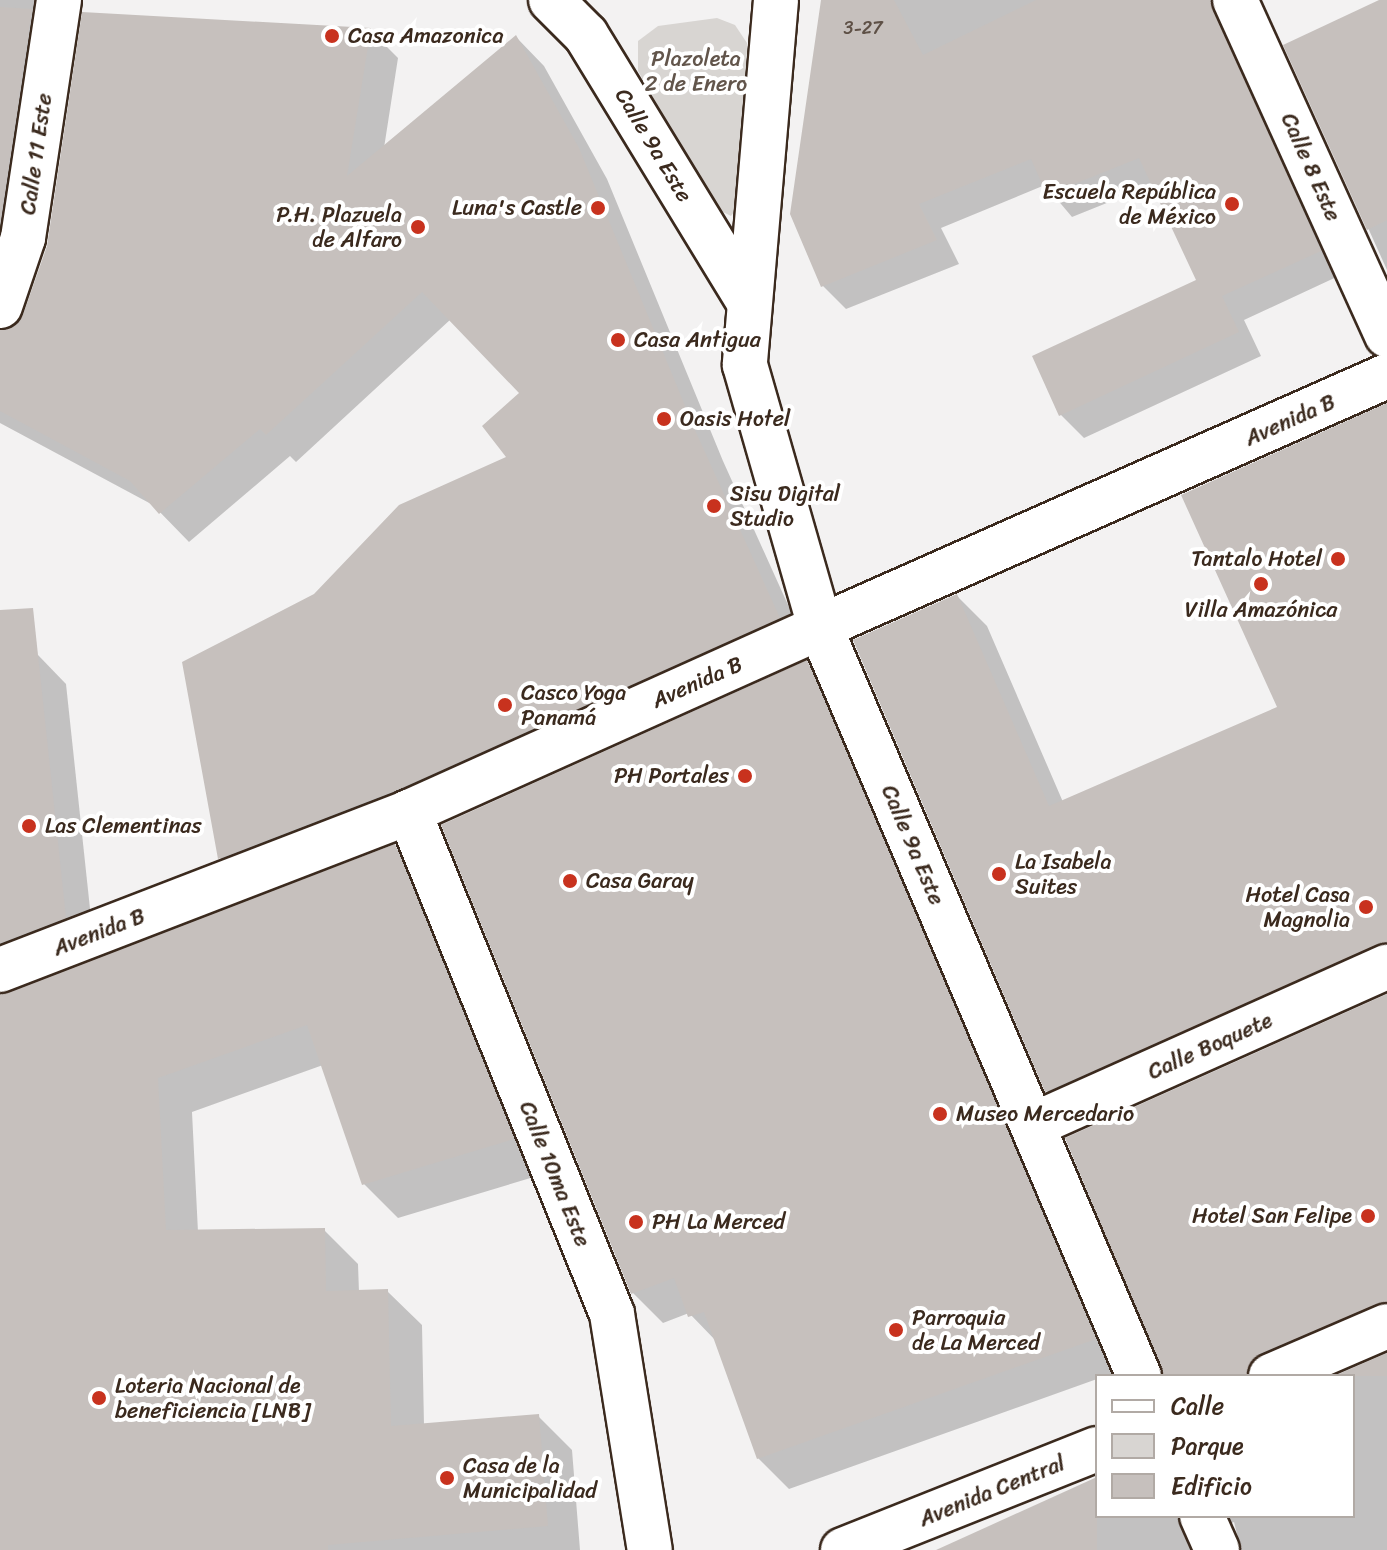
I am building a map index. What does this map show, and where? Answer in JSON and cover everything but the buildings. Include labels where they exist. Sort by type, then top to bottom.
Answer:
[{"type":"street","name":"Calle 11 Este","points":[[0,306],[23,238],[59,0]]},
{"type":"street","name":"Calle 9a Este","points":[[551,0],[586,35],[747,299]]},
{"type":"street","name":"Calle 9a Este","points":[[776,0],[756,249],[747,299],[745,365],[820,627],[1138,1374]]},
{"type":"street","name":"Calle 8 Este","points":[[1235,0],[1387,335]]},
{"type":"street","name":"Avenida B","points":[[0,970],[409,812],[1387,376]]},
{"type":"street","name":"Calle 10ma Este","points":[[409,812],[612,1314],[650,1550]]},
{"type":"street","name":"Calle Boquete","points":[[1033,1125],[1387,967]]},
{"type":"street","points":[[1276,1374],[1387,1326]]},
{"type":"street","name":"Avenida Central","points":[[843,1550],[1095,1450]]},
{"type":"street","points":[[1203,1518],[1217,1550]]},
{"type":"green space","name":"Plazoleta 2 de Enero","points":[[717,18],[735,25],[747,43],[743,200],[731,216],[717,209],[638,71],[638,41],[658,26]]},
{"type":"place","name":"Casa Amazonica","points":[[332,36]]},
{"type":"place","name":"Escuela República de México","points":[[1232,204]]},
{"type":"place","name":"Luna's Castle","points":[[598,208]]},
{"type":"place","name":"P.H. Plazuela de Alfaro","points":[[418,227]]},
{"type":"place","name":"Casa Antigua","points":[[618,340]]},
{"type":"place","name":"Oasis Hotel","points":[[664,419]]},
{"type":"place","name":"Sisu Digital Studio","points":[[714,506]]},
{"type":"place","name":"Tantalo Hotel","points":[[1338,559]]},
{"type":"place","name":"Villa Amazónica","points":[[1261,584]]},
{"type":"place","name":"Casco Yoga Panamá","points":[[505,705]]},
{"type":"place","name":"PH Portales","points":[[745,776]]},
{"type":"place","name":"Las Clementinas","points":[[29,826]]},
{"type":"place","name":"La Isabela Suites","points":[[999,874]]},
{"type":"place","name":"Casa Garay","points":[[570,881]]},
{"type":"place","name":"Hotel Casa Magnolia","points":[[1366,907]]},
{"type":"place","name":"Museo Mercedario","points":[[940,1114]]},
{"type":"place","name":"Hotel San Felipe","points":[[1368,1216]]},
{"type":"place","name":"PH La Merced","points":[[636,1222]]},
{"type":"place","name":"Parroquia de La Merced","points":[[896,1330]]},
{"type":"place","name":"Loteria Nacional de beneficiencia [LNB]","points":[[99,1398]]},
{"type":"place","name":"Casa de la Municipalidad","points":[[447,1478]]}]
